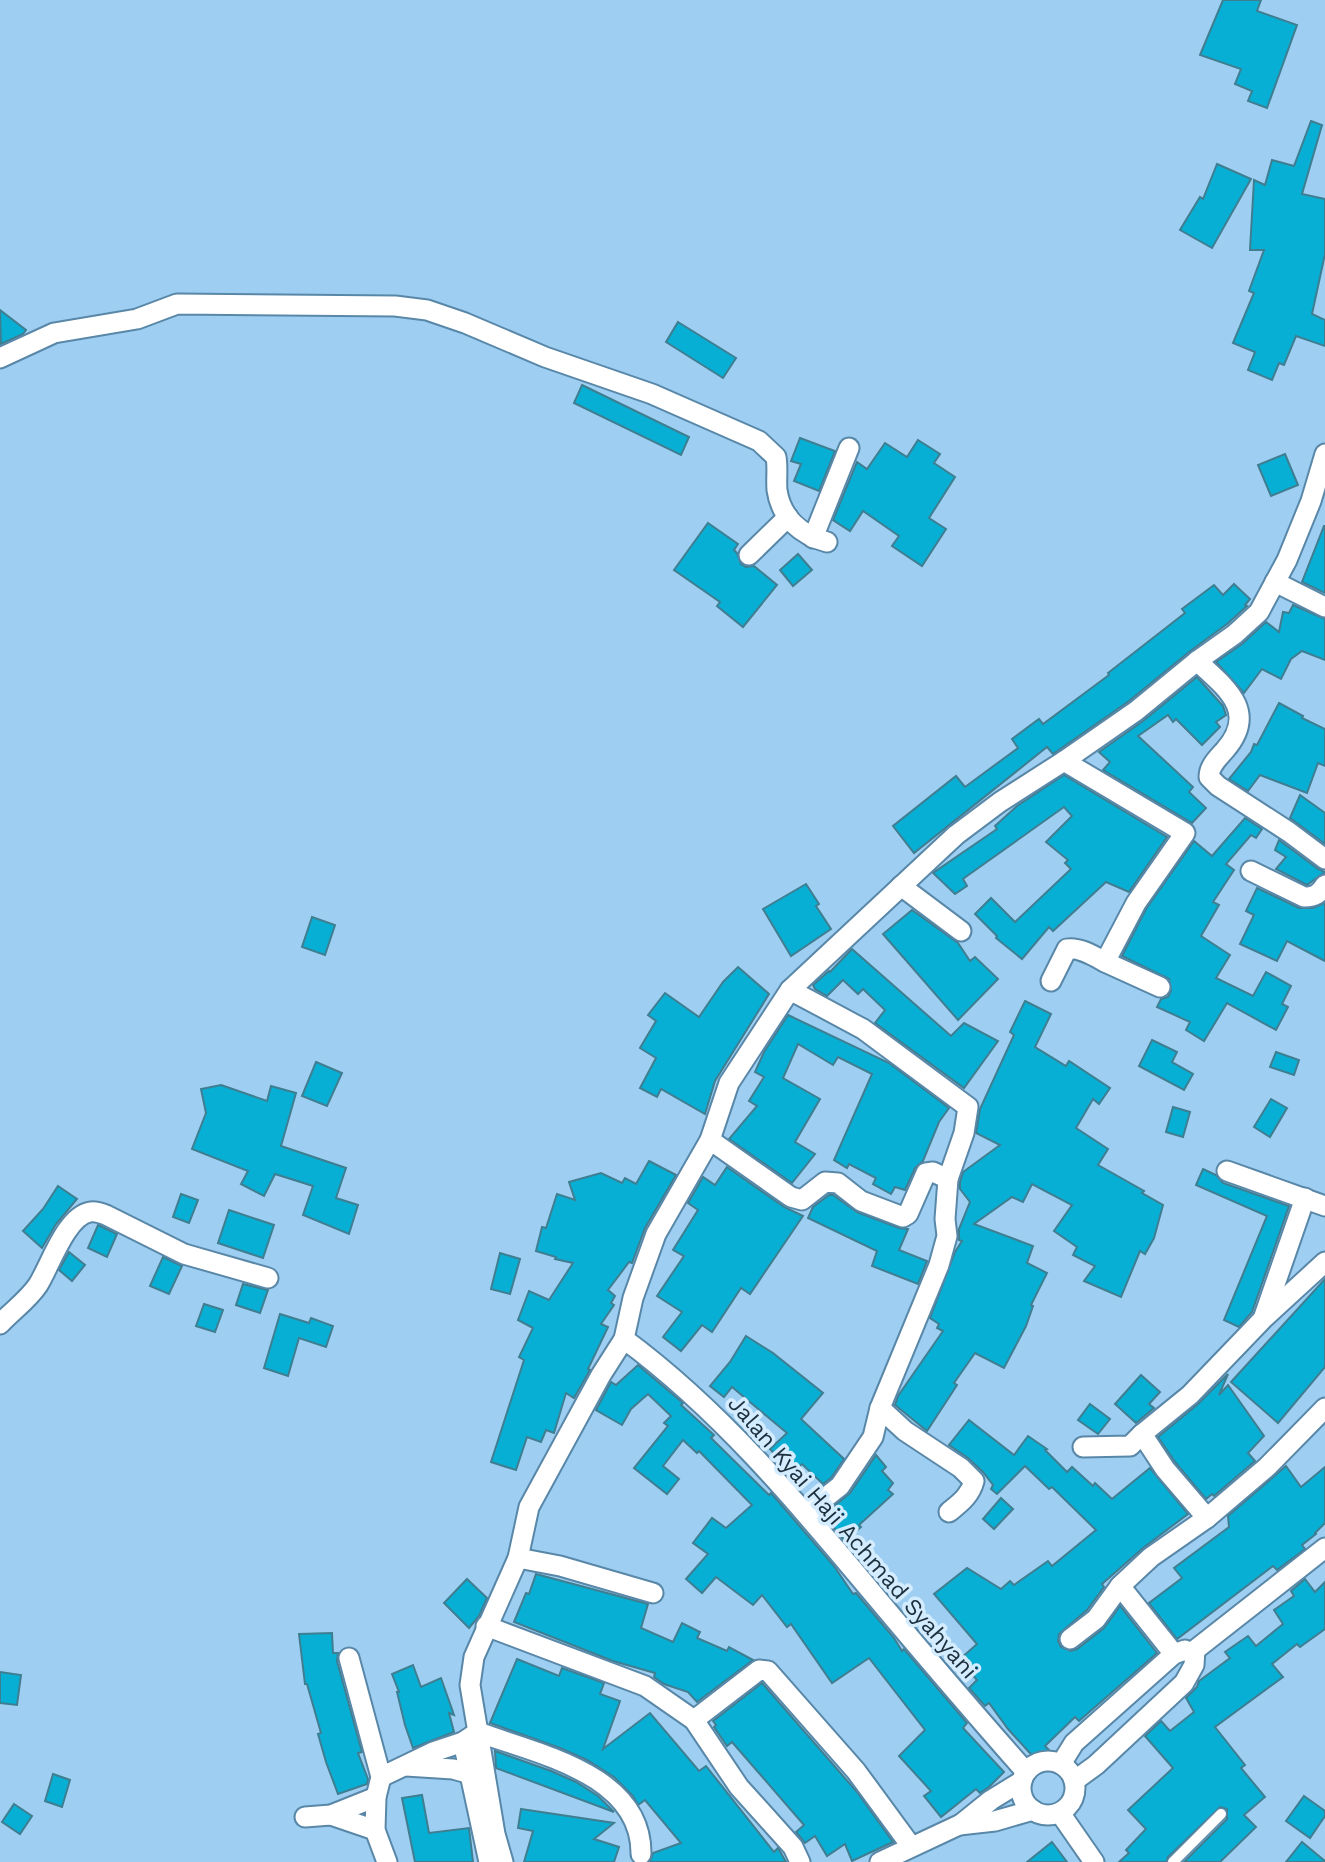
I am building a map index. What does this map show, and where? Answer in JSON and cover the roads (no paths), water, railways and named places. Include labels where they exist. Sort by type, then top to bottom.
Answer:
[{"type":"street","points":[[0,358],[54,333],[138,318],[177,304],[395,306],[427,310],[545,357],[652,394],[759,441],[776,457],[779,499],[788,517],[801,531],[820,540],[849,448]]},
{"type":"street","points":[[489,1862],[471,1774],[470,1685],[474,1657],[485,1626],[517,1558],[529,1507],[595,1385],[624,1339],[633,1298],[656,1234],[710,1140],[729,1083],[790,990],[956,835],[1000,802],[1136,711],[1259,612],[1320,494],[1325,454]]},
{"type":"street","points":[[750,555],[788,517]]},
{"type":"street","points":[[1275,582],[1325,607]]},
{"type":"street","points":[[1197,661],[1231,693],[1240,713],[1240,723],[1229,746],[1211,766],[1209,777],[1325,859]]},
{"type":"street","points":[[1064,761],[1185,833],[1136,903],[1105,962]]},
{"type":"street","points":[[1251,871],[1304,897],[1320,894],[1325,885]]},
{"type":"street","points":[[901,886],[961,931]]},
{"type":"street","points":[[1051,981],[1067,949],[1071,947],[1160,987]]},
{"type":"street","points":[[790,990],[863,1029],[968,1107],[964,1133],[948,1179],[945,1219],[947,1236],[939,1265],[880,1408],[873,1437],[840,1486],[806,1513]]},
{"type":"street","points":[[710,1140],[791,1197],[802,1200],[825,1182],[838,1183],[861,1201],[903,1217],[908,1214],[926,1173],[933,1172],[948,1179]]},
{"type":"street","points":[[1227,1171],[1325,1206]]},
{"type":"street","points":[[1264,1318],[1305,1198]]},
{"type":"street","points":[[0,1324],[29,1296],[59,1243],[75,1222],[88,1212],[95,1211],[106,1215],[184,1254],[268,1278]]},
{"type":"street","points":[[1083,1447],[1130,1446],[1190,1395],[1264,1318],[1325,1262]]},
{"type":"street","name":"Jalan Kyai Haji Achmad Syahyani","points":[[624,1339],[712,1411],[806,1513],[1024,1777]]},
{"type":"street","points":[[880,1408],[905,1431],[961,1468],[974,1481],[972,1490],[964,1500],[949,1512]]},
{"type":"street","points":[[1070,1639],[1096,1619],[1120,1586],[1151,1557],[1207,1518],[1267,1467],[1325,1408]]},
{"type":"street","points":[[1142,1434],[1165,1469],[1207,1518]]},
{"type":"street","points":[[1061,1764],[1074,1743],[1174,1654],[1183,1650],[1195,1650],[1325,1548]]},
{"type":"street","points":[[517,1558],[560,1566],[653,1593]]},
{"type":"street","points":[[1120,1586],[1174,1654]]},
{"type":"street","points":[[485,1626],[645,1686],[694,1720],[739,1787],[793,1847],[800,1862]]},
{"type":"street","points":[[1074,1782],[1184,1683],[1194,1665],[1195,1650]]},
{"type":"street","points":[[349,1658],[381,1777],[376,1797],[375,1830],[387,1862]]},
{"type":"street","points":[[694,1720],[759,1670],[768,1671],[856,1771],[911,1846]]},
{"type":"street","points":[[470,1737],[503,1862]]},
{"type":"street","points":[[381,1777],[470,1737],[585,1772],[607,1786],[632,1814],[641,1840],[641,1854]]},
{"type":"street","points":[[880,1862],[960,1825],[1024,1777],[1038,1763],[1061,1764],[1074,1782],[1073,1800],[1060,1813],[1042,1814],[1033,1811],[995,1821],[960,1825]]},
{"type":"street","points":[[404,1766],[453,1769],[471,1774]]},
{"type":"street","points":[[1024,1777],[1023,1798],[1033,1811]]},
{"type":"street","points":[[305,1817],[331,1815],[376,1797]]},
{"type":"street","points":[[1060,1813],[1094,1862]]},
{"type":"street","points":[[331,1815],[375,1830]]},
{"type":"lane","points":[[1173,1862],[1221,1814]]}]
